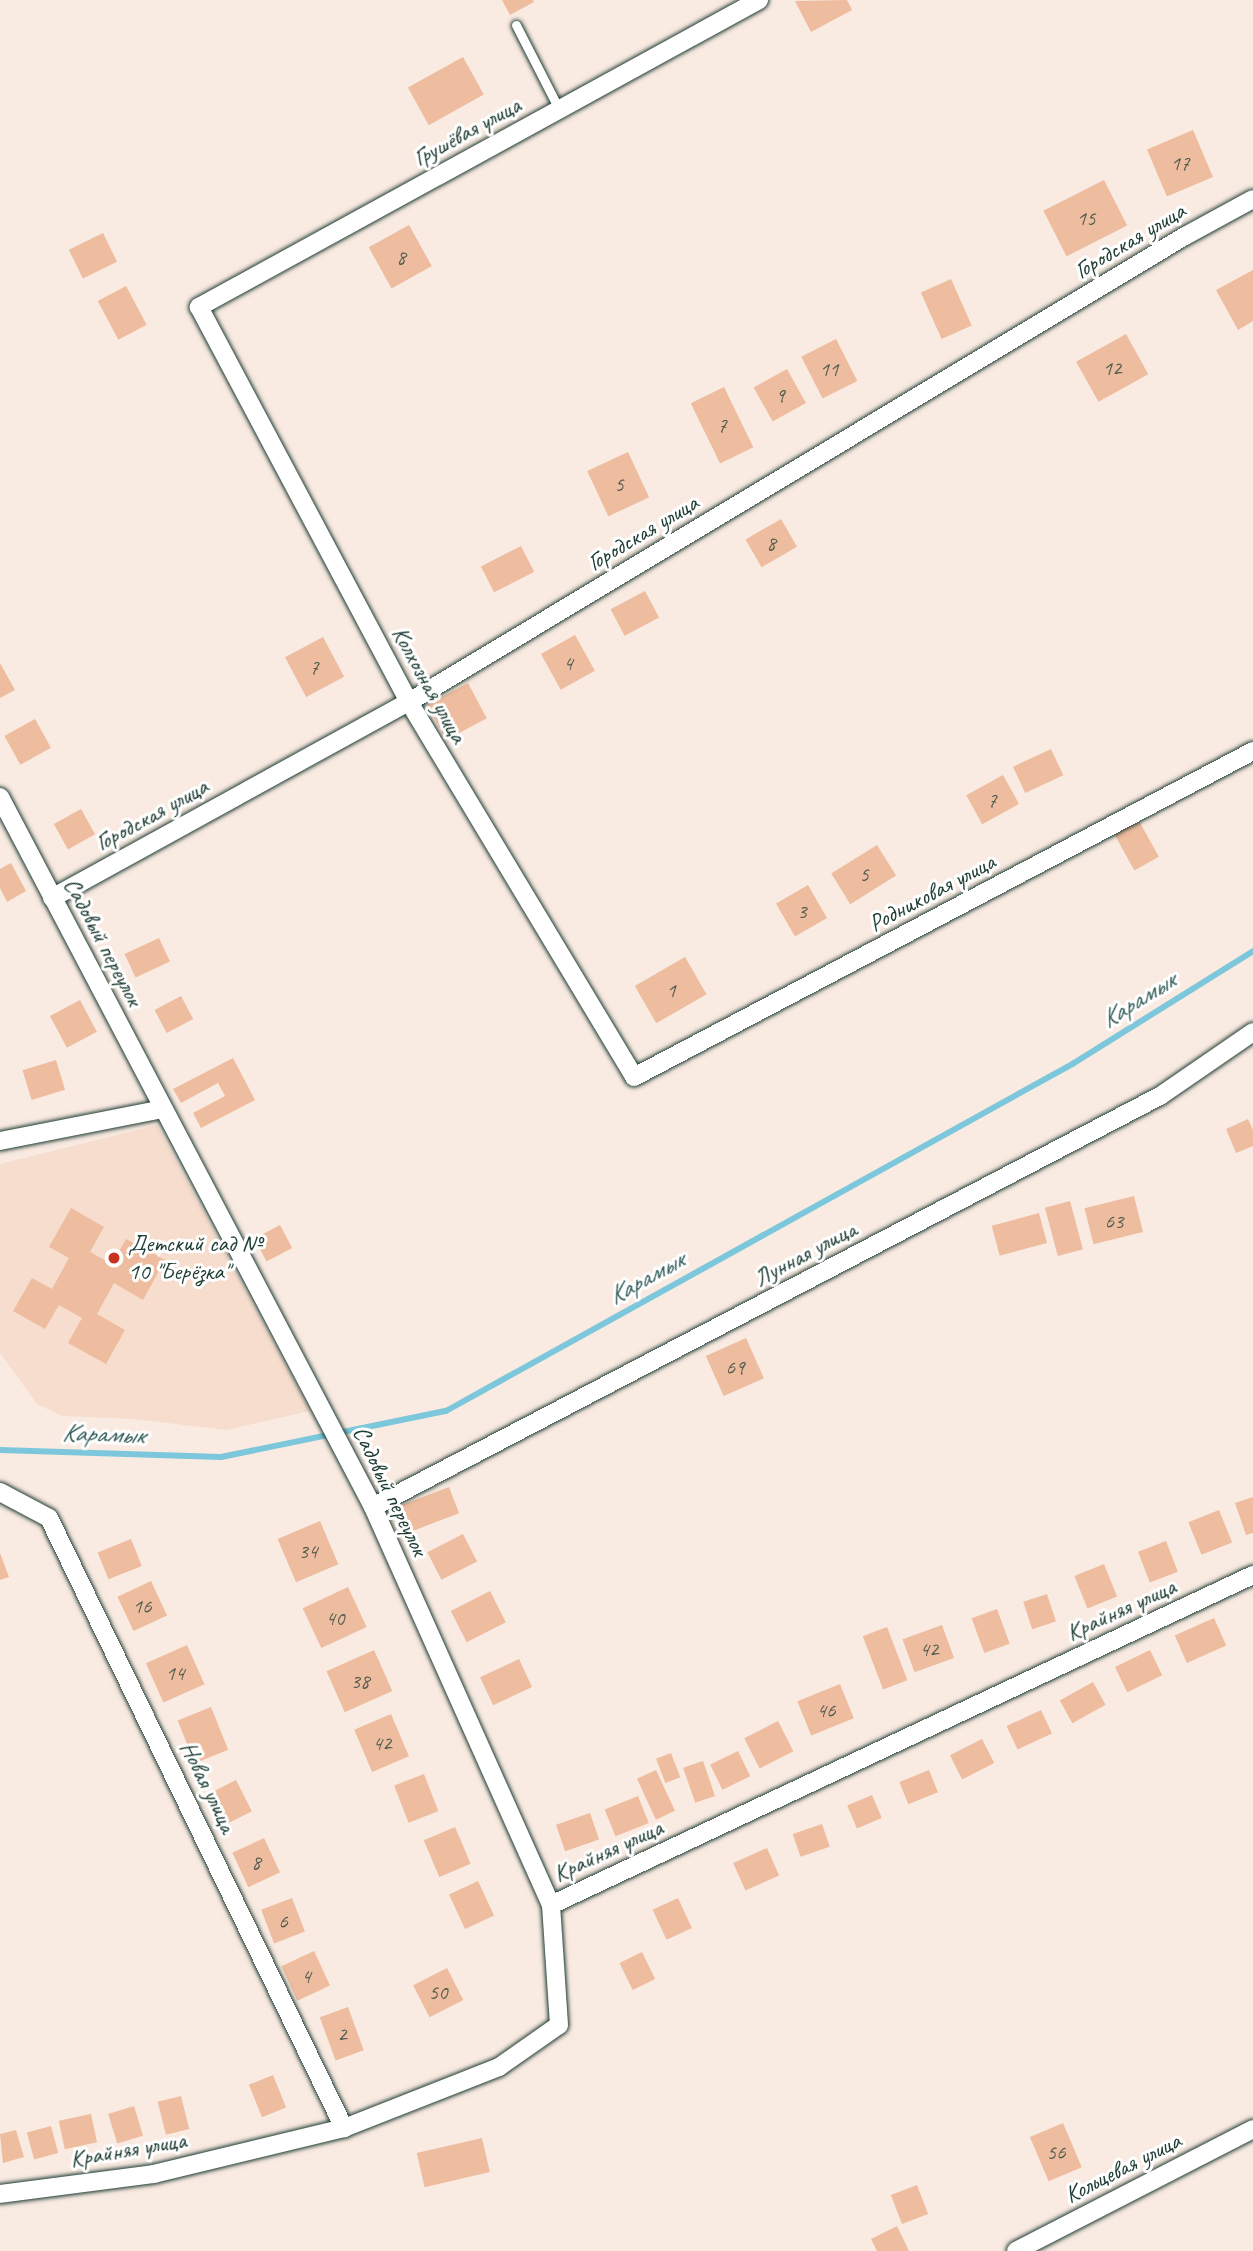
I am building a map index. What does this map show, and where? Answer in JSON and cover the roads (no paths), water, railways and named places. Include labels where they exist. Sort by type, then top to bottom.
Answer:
[{"type":"street","name":"Грушёвая улица","points":[[199,307],[759,0]]},
{"type":"street","name":"Городская улица","points":[[52,898],[409,702],[1185,236],[1253,199]]},
{"type":"street","name":"Колхозная улица","points":[[199,307],[409,702],[634,1077]]},
{"type":"street","name":"Родниковая улица","points":[[634,1077],[1253,751]]},
{"type":"street","name":"Садовый переулок","points":[[0,797],[373,1507],[551,1905]]},
{"type":"street","name":"Лунная улица","points":[[373,1507],[1160,1096],[1253,1032]]},
{"type":"street","points":[[0,1142],[163,1108]]},
{"type":"street","name":"Новая улица","points":[[0,1492],[49,1518],[344,2128]]},
{"type":"street","name":"Крайняя улица","points":[[0,2194],[153,2174],[344,2128],[499,2067],[559,2025],[551,1905],[1253,1575]]},
{"type":"street","name":"Кольцевая улица","points":[[1016,2251],[1253,2129]]},
{"type":"lane","points":[[516,25],[559,109]]},
{"type":"waterway","name":"Карамык","points":[[0,1450],[221,1457],[446,1411],[1074,1063],[1253,951]]},
{"type":"place","name":"Детский сад № 10 \"Берёзка\"","points":[[114,1258]]}]
